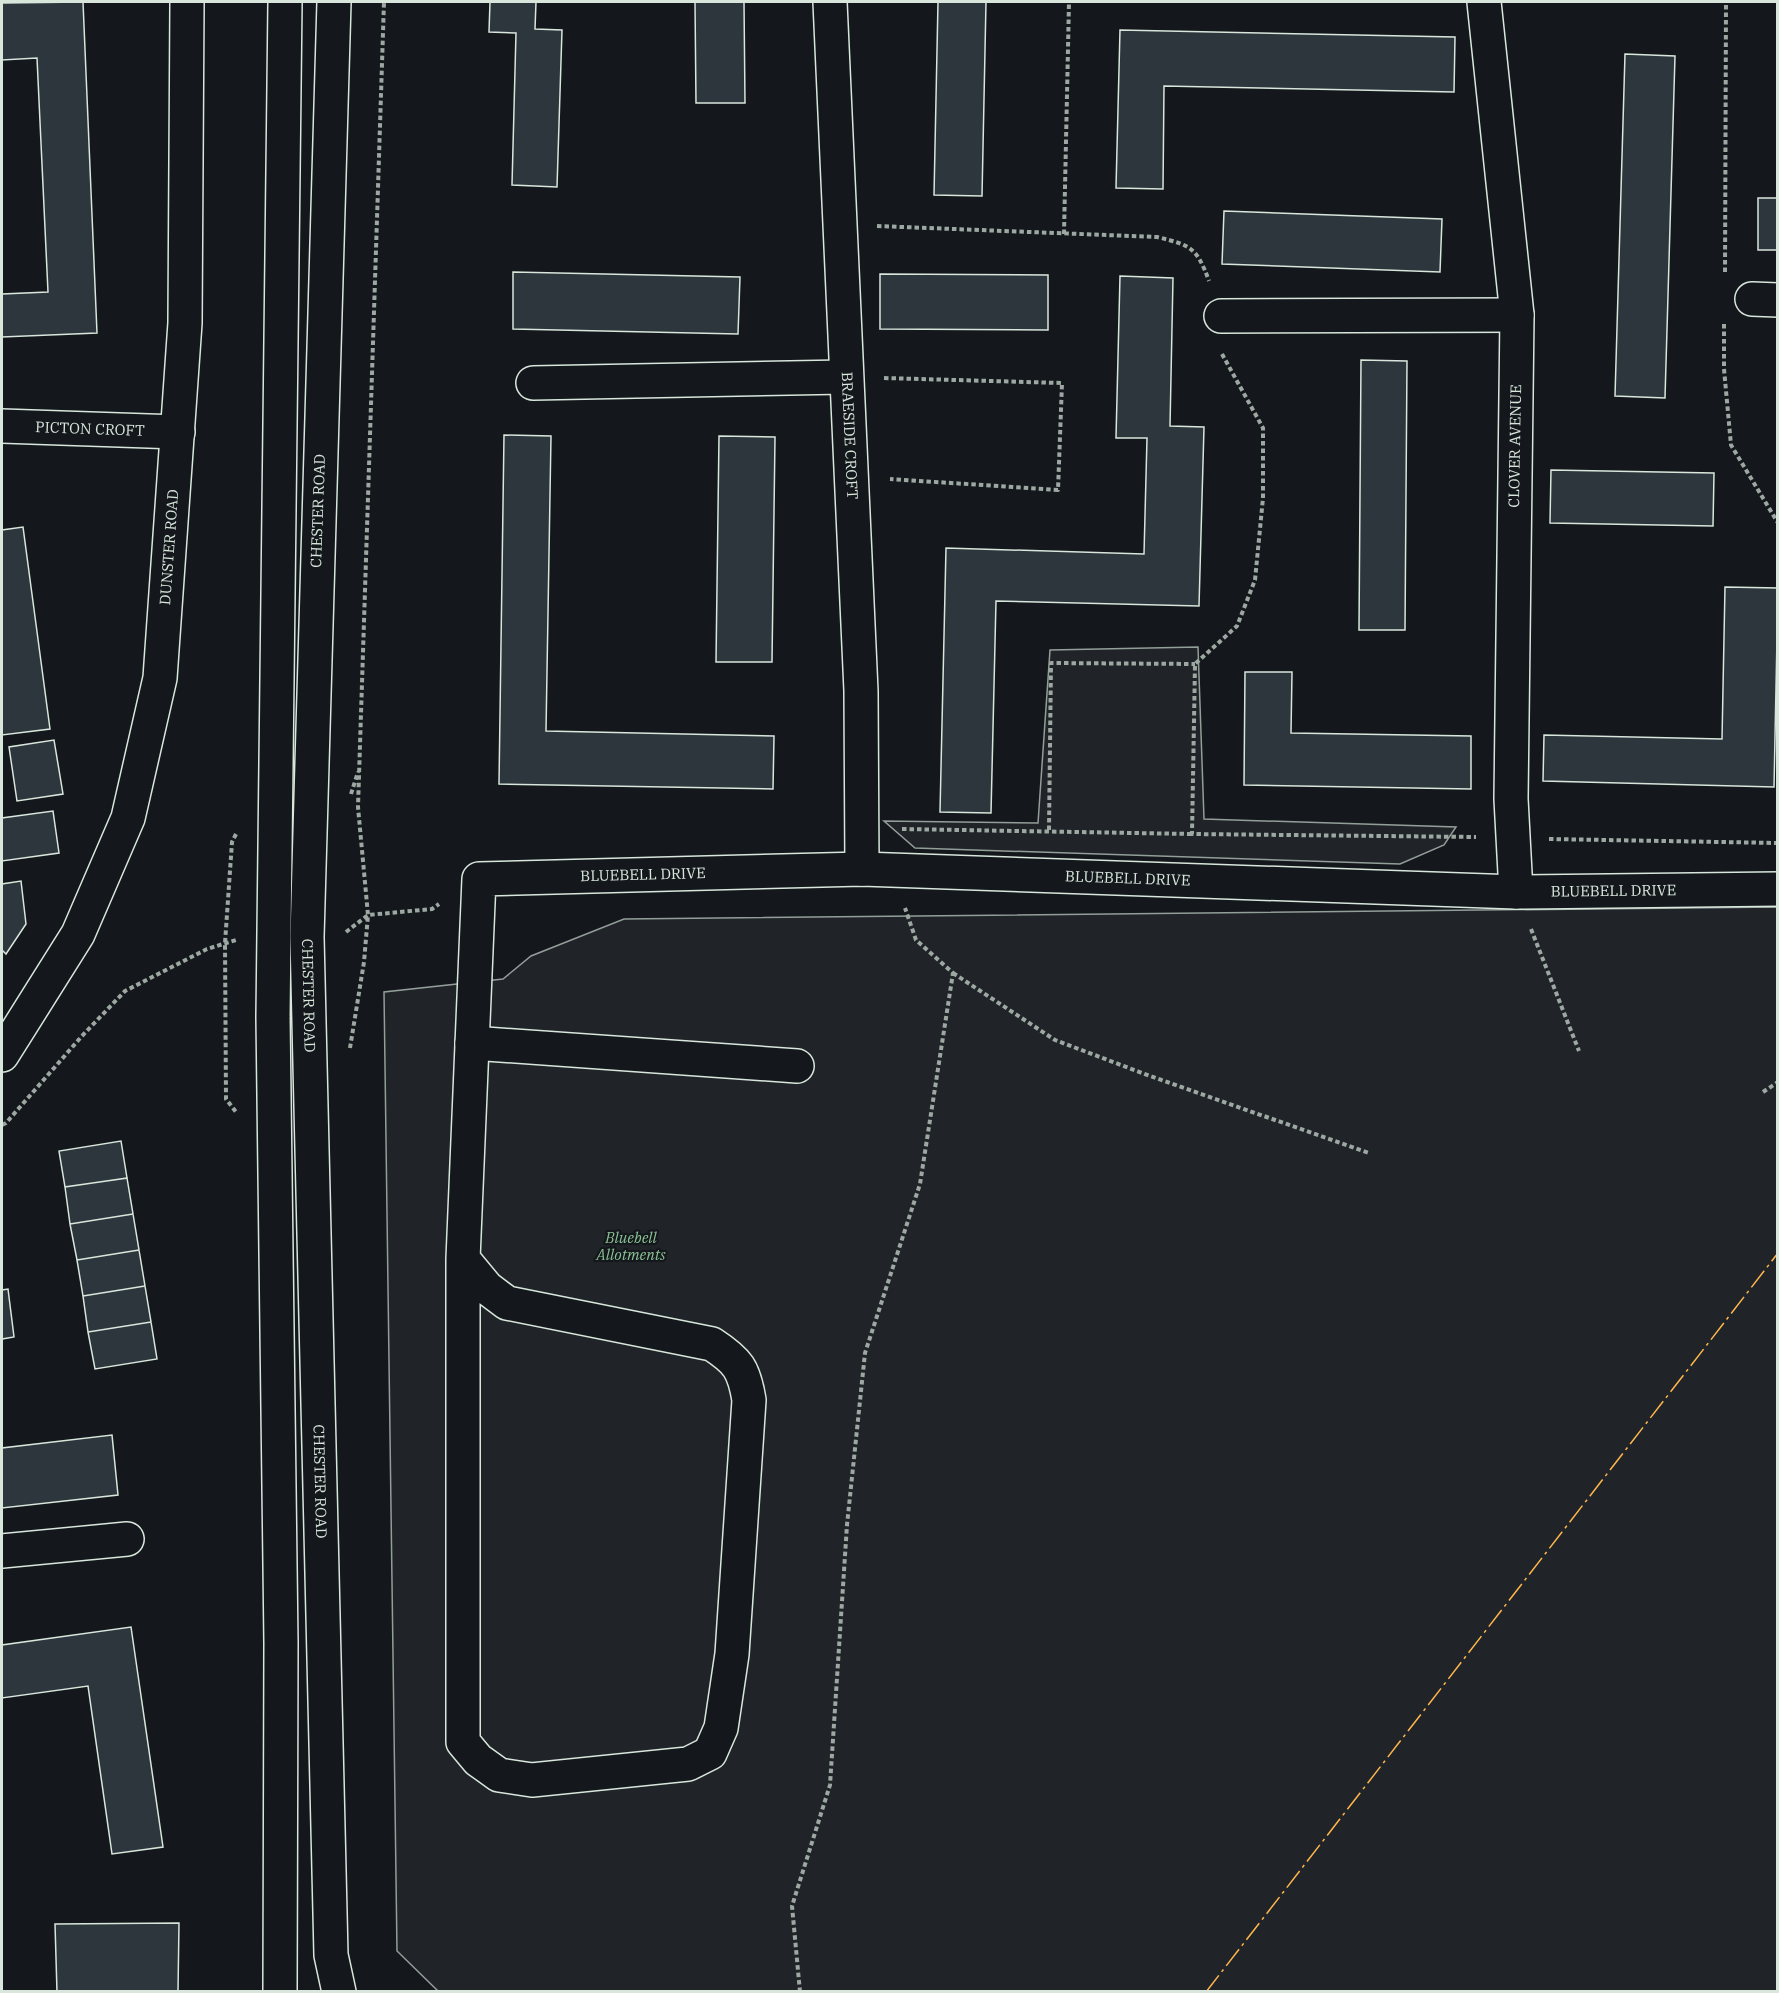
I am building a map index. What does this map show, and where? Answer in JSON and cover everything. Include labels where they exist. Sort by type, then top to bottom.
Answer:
[{"type":"main road","name":"DUNSTER ROAD","points":[[2,1055],[78,934],[128,818],[160,678],[185,323],[187,2]]},
{"type":"main road","points":[[280,1992],[281,1643],[273,1006],[285,2]]},
{"type":"main road","name":"CHESTER ROAD","points":[[334,2],[307,937],[331,1955],[339,1992]]},
{"type":"main road","name":"BRAESIDE CROFT","points":[[830,2],[861,691],[860,829],[877,870]]},
{"type":"main road","name":"CLOVER AVENUE","points":[[1484,2],[1517,315],[1513,838],[1516,891]]},
{"type":"main road","points":[[1221,316],[1517,315]]},
{"type":"main road","points":[[533,383],[846,377]]},
{"type":"main road","name":"PICTON CROFT","points":[[2,426],[178,432]]},
{"type":"main road","name":"BLUEBELL DRIVE","points":[[479,879],[877,870],[1516,891],[1778,889]]},
{"type":"main road","points":[[463,1259],[487,1288],[507,1303],[712,1344],[732,1357],[745,1374],[749,1400],[732,1654],[721,1728],[710,1753],[688,1764],[532,1780],[499,1775],[478,1760],[463,1742],[463,1259],[479,879]]},
{"type":"main road","points":[[472,1043],[798,1066]]},
{"type":"main road","points":[[2,1551],[127,1539]]},
{"type":"path","points":[[350,1049],[364,962],[368,915],[358,807],[384,2]]},
{"type":"path","points":[[1064,234],[1069,2]]},
{"type":"path","points":[[840,225],[1157,237],[1188,245],[1201,260],[1221,316],[1218,346],[1263,428],[1263,498],[1255,580],[1237,626],[1195,664],[1052,663],[1049,830]]},
{"type":"path","points":[[846,377],[1062,383],[1058,490],[850,476]]},
{"type":"path","points":[[1192,834],[1195,664]]},
{"type":"path","points":[[240,824],[232,842],[225,943],[225,1008],[226,1099],[242,1120]]},
{"type":"path","points":[[860,829],[1049,830],[1778,843]]},
{"type":"path","points":[[877,870],[916,940],[953,973],[1054,1040],[1369,1153]]},
{"type":"path","points":[[307,937],[341,937],[368,915],[432,909],[479,879]]},
{"type":"path","points":[[1516,891],[1579,1051]]},
{"type":"path","points":[[2,1125],[125,991],[207,949],[225,943]]},
{"type":"path","points":[[800,1992],[792,1906],[830,1785],[847,1525],[865,1353],[920,1184],[953,973]]},
{"type":"path","points":[[1763,1092],[1778,1082]]},
{"type":"green space","points":[[1198,647],[1204,819],[1456,827],[1444,845],[1400,864],[915,848],[884,821],[1038,823],[1050,650]]},
{"type":"green space","name":"Bluebell Allotments","points":[[1777,907],[1777,1991],[438,1991],[397,1951],[384,992],[503,979],[531,956],[624,919]]},
{"type":"building","points":[[83,2],[97,333],[2,337],[2,294],[48,292],[37,58],[2,60],[2,3]]},
{"type":"building","points":[[490,2],[536,2],[535,29],[562,30],[557,187],[512,185],[516,33],[489,32]]},
{"type":"building","points":[[695,2],[744,2],[745,103],[696,103]]},
{"type":"building","points":[[938,2],[986,2],[982,196],[934,195]]},
{"type":"building","points":[[1120,30],[1455,37],[1454,92],[1164,86],[1163,189],[1116,188]]},
{"type":"building","points":[[1625,54],[1675,56],[1665,398],[1615,396]]},
{"type":"building","points":[[1758,198],[1778,198],[1778,250],[1758,250]]},
{"type":"building","points":[[1224,211],[1442,219],[1440,272],[1222,264]]},
{"type":"building","points":[[513,272],[740,277],[738,334],[513,329]]},
{"type":"building","points":[[880,274],[1048,275],[1048,330],[880,329]]},
{"type":"building","points":[[1120,276],[1173,278],[1170,426],[1204,427],[1199,606],[996,601],[991,813],[940,812],[946,548],[1144,554],[1147,438],[1116,438]]},
{"type":"building","points":[[1361,360],[1407,361],[1405,630],[1359,630]]},
{"type":"building","points":[[504,435],[551,436],[546,731],[774,736],[773,789],[499,784]]},
{"type":"building","points":[[719,436],[775,437],[772,662],[716,662]]},
{"type":"building","points":[[1551,470],[1714,473],[1713,526],[1550,523]]},
{"type":"building","points":[[23,527],[50,729],[2,735],[2,530]]},
{"type":"building","points":[[1725,587],[1778,588],[1774,787],[1543,781],[1544,735],[1722,739]]},
{"type":"building","points":[[1245,672],[1292,672],[1291,733],[1471,736],[1471,789],[1244,785]]},
{"type":"building","points":[[54,740],[63,794],[17,801],[9,747]]},
{"type":"building","points":[[53,811],[59,853],[2,861],[2,818]]},
{"type":"building","points":[[21,881],[26,924],[6,954],[2,950],[2,884]]},
{"type":"building","points":[[121,1141],[127,1178],[65,1187],[59,1151]]},
{"type":"building","points":[[127,1178],[133,1214],[70,1224],[65,1187]]},
{"type":"building","points":[[133,1214],[139,1250],[77,1260],[70,1224]]},
{"type":"building","points":[[139,1250],[145,1286],[83,1296],[77,1260]]},
{"type":"building","points":[[145,1286],[151,1322],[88,1332],[83,1296]]},
{"type":"building","points":[[8,1289],[14,1337],[2,1339],[2,1290]]},
{"type":"building","points":[[151,1322],[157,1359],[95,1369],[88,1332]]},
{"type":"building","points":[[112,1435],[118,1495],[2,1508],[2,1448]]},
{"type":"building","points":[[131,1627],[163,1847],[112,1854],[88,1686],[2,1698],[2,1645]]},
{"type":"building","points":[[179,1923],[178,1992],[57,1992],[55,1924]]},
{"type":"power","points":[[1206,1992],[1778,1253]]}]
